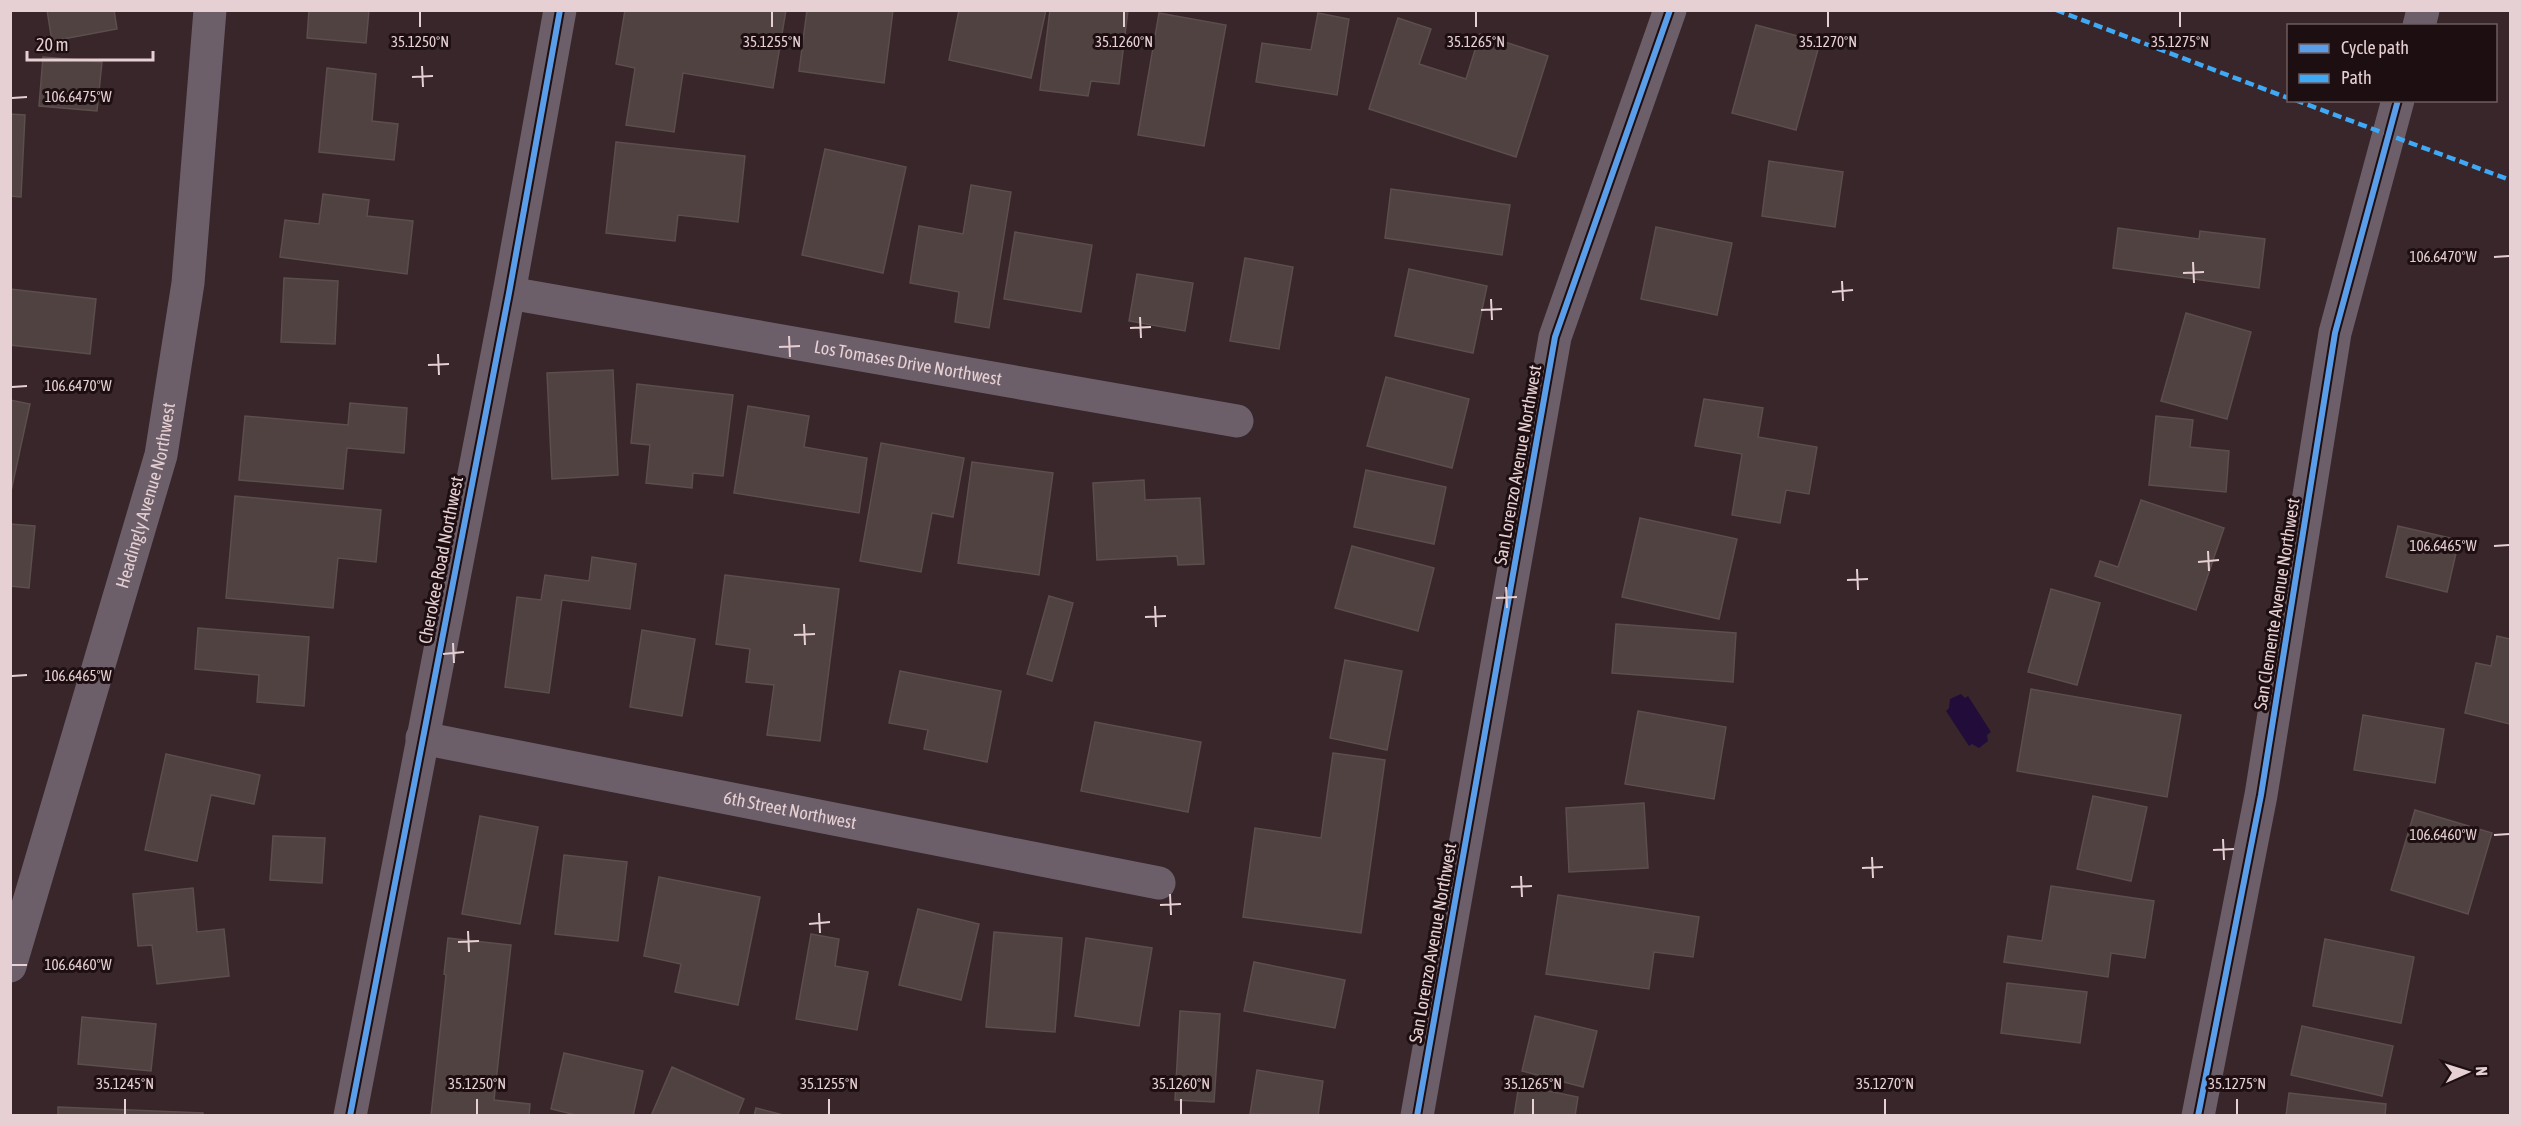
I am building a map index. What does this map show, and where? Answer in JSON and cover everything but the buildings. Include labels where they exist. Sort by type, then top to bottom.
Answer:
[{"type":"street","name":"Headingly Avenue Northwest","points":[[10,966],[161,455],[188,283],[210,10]]},
{"type":"street","name":"Cherokee Road Northwest","points":[[350,1116],[509,293],[560,10]]},
{"type":"street","name":"San Lorenzo Avenue Northwest","points":[[1417,1116],[1555,337],[1670,10]]},
{"type":"street","name":"San Clemente Avenue Northwest","points":[[2198,1116],[2262,795],[2335,333],[2397,102]]},
{"type":"street","name":"Los Tomases Drive Northwest","points":[[509,293],[1237,421]]},
{"type":"street","name":"6th Street Northwest","points":[[422,738],[1159,883]]},
{"type":"shaded area","points":[[1961,694],[1965,698],[1968,696],[1991,732],[1987,735],[1988,741],[1979,748],[1972,744],[1969,746],[1946,711],[1949,708],[1950,699]]},
{"type":"marked path","points":[[2056,10],[2287,98]]},
{"type":"marked path","points":[[2300,102],[2510,180]]},
{"type":"cycle path","points":[[350,1116],[509,293],[560,10]]},
{"type":"cycle path","points":[[1417,1116],[1555,337],[1670,10]]},
{"type":"cycle path","points":[[2198,1116],[2261,795],[2335,333],[2397,102]]}]
